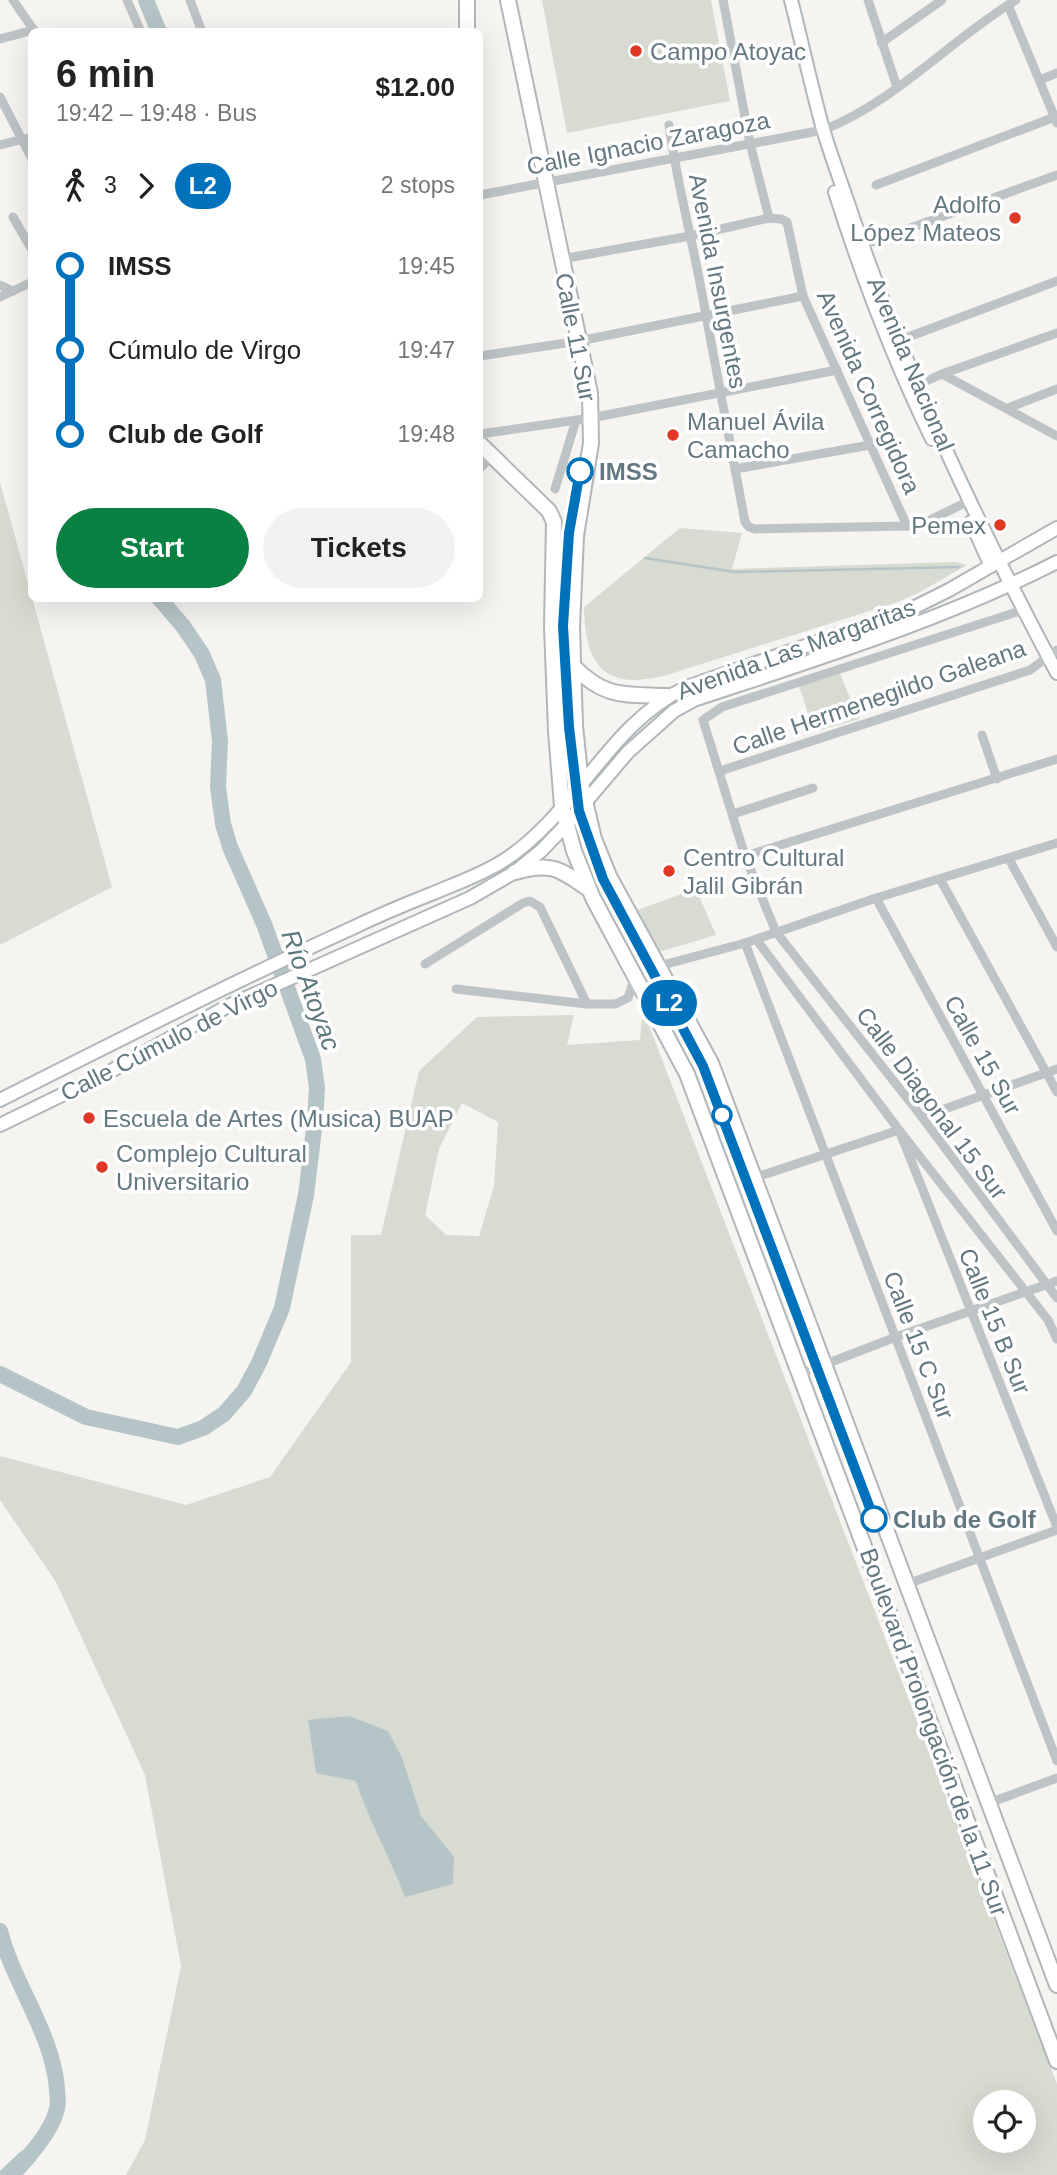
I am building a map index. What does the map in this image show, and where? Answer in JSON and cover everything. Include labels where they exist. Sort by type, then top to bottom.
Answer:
[{"type":"main road","points":[[467,0],[467,28]]},
{"type":"main road","name":"Calle 11 Sur","points":[[509,0],[590,393],[591,443],[576,536],[573,666],[575,726],[585,803]]},
{"type":"main road","name":"Avenida Nacional","points":[[783,0],[820,131],[858,248],[912,388],[995,564],[1053,654],[1057,673]]},
{"type":"main road","name":"Avenida Nacional","points":[[791,0],[820,131]]},
{"type":"main road","points":[[483,442],[491,457],[549,512],[554,522],[552,627],[556,731],[566,825]]},
{"type":"main road","name":"Avenida Las Margaritas","points":[[562,806],[616,741],[667,696],[909,610],[1057,528]]},
{"type":"main road","name":"Avenida Las Margaritas","points":[[585,803],[628,752],[674,711],[694,700],[917,625],[1011,586],[1057,562]]},
{"type":"main road","points":[[573,666],[590,683],[608,692],[667,696]]},
{"type":"main road","points":[[556,731],[575,726]]},
{"type":"main road","name":"Calle Cúmulo de Virgo","points":[[0,1125],[111,1071],[228,1006],[470,898],[515,872],[541,851],[585,803]]},
{"type":"main road","name":"Boulevard Prolongación de la 11 Sur","points":[[585,803],[594,839],[610,876],[710,1063],[989,1803],[1051,1955],[1057,1985]]},
{"type":"main road","name":"Calle Cúmulo de Virgo","points":[[0,1100],[349,929],[471,878],[504,860],[529,841],[562,806]]},
{"type":"main road","name":"Boulevard Prolongación de la 11 Sur","points":[[566,825],[588,888],[687,1074],[1057,2060]]},
{"type":"main road","points":[[515,872],[543,866],[556,868],[588,888]]},
{"type":"street","points":[[13,0],[33,28]]},
{"type":"street","points":[[127,0],[139,28]]},
{"type":"street","points":[[190,0],[200,28]]},
{"type":"street","points":[[562,259],[690,236],[769,218],[750,144],[723,0]]},
{"type":"street","points":[[868,0],[897,88]]},
{"type":"street","points":[[881,43],[942,0]]},
{"type":"street","points":[[876,184],[1056,120],[1012,3]]},
{"type":"street","name":"Calle Ignacio Zaragoza","points":[[483,194],[820,131],[862,113],[947,48],[1012,3]]},
{"type":"street","points":[[0,39],[28,33]]},
{"type":"street","points":[[1040,80],[1057,74]]},
{"type":"street","points":[[0,97],[26,138],[0,145]]},
{"type":"street","name":"Avenida Insurgentes","points":[[669,125],[746,522],[749,527],[755,529],[907,526]]},
{"type":"street","points":[[858,248],[1057,175]]},
{"type":"street","points":[[13,217],[28,243]]},
{"type":"street","name":"Avenida Corregidora","points":[[769,218],[787,222],[803,296],[907,526]]},
{"type":"street","points":[[894,342],[1057,281]]},
{"type":"street","points":[[0,297],[28,284]]},
{"type":"street","points":[[0,285],[13,291]]},
{"type":"street","points":[[483,356],[579,341],[803,296]]},
{"type":"street","points":[[912,388],[942,374],[1057,333]]},
{"type":"street","points":[[483,438],[837,370]]},
{"type":"street","points":[[942,374],[1057,436]]},
{"type":"street","points":[[1008,408],[1057,389]]},
{"type":"street","points":[[555,489],[576,420]]},
{"type":"street","points":[[735,469],[870,445]]},
{"type":"street","points":[[483,465],[491,457]]},
{"type":"street","points":[[907,526],[928,521],[966,503]]},
{"type":"street","name":"Calle Diagonal 15 Sur","points":[[1023,610],[722,707],[703,720],[746,856],[776,932],[922,1117],[1057,1298]]},
{"type":"street","name":"Calle Hermenegildo Galeana","points":[[720,771],[1030,670],[1053,654]]},
{"type":"street","points":[[982,735],[997,779]]},
{"type":"street","points":[[746,856],[1057,759]]},
{"type":"street","points":[[733,814],[813,788]]},
{"type":"street","points":[[659,966],[745,943],[876,898],[1057,843]]},
{"type":"street","points":[[1009,859],[1057,947]]},
{"type":"street","points":[[940,879],[1057,1092]]},
{"type":"street","name":"Calle 15 Sur","points":[[876,898],[1057,1231]]},
{"type":"street","points":[[425,964],[530,901],[540,907],[587,1004]]},
{"type":"street","name":"Calle Diagonal 15 Sur","points":[[756,939],[899,1130],[1027,1292],[1048,1320],[1057,1339]]},
{"type":"street","name":"Calle 15 C Sur","points":[[745,943],[1057,1761]]},
{"type":"street","points":[[456,989],[587,1004],[621,1002],[628,998],[635,977]]},
{"type":"street","points":[[922,1117],[1057,1069]]},
{"type":"street","points":[[754,1178],[899,1130]]},
{"type":"street","name":"Calle 15 B Sur","points":[[899,1130],[1057,1529]]},
{"type":"street","points":[[800,1374],[896,1337],[1057,1281]]},
{"type":"street","points":[[906,1584],[1057,1529]]},
{"type":"street","points":[[989,1803],[1057,1778]]},
{"type":"shaded area","name":"Campo Atoyac","points":[[542,0],[711,0],[730,101],[567,133]]},
{"type":"shaded area","points":[[0,482],[28,583],[28,602],[33,602],[112,887],[0,945]]},
{"type":"shaded area","points":[[680,528],[742,533],[732,569],[956,562],[967,565],[898,602],[670,674],[630,680],[615,677],[595,660],[585,628],[584,607]]},
{"type":"shaded area","points":[[840,674],[859,719],[814,732],[799,686]]},
{"type":"shaded area","points":[[696,889],[716,935],[659,952],[637,910]]},
{"type":"shaded area","points":[[643,1010],[1057,2084],[1057,2175],[126,2175],[145,2140],[181,1966],[145,1775],[56,1582],[0,1500],[0,1456],[186,1505],[270,1477],[351,1362],[351,1235],[381,1235],[419,1071],[477,1017],[574,1015],[567,1045],[640,1040]],"holes":[[[462,1103],[498,1122],[494,1186],[479,1236],[446,1235],[425,1215],[439,1149]]]},
{"type":"shaded area","points":[[349,1716],[388,1731],[402,1758],[421,1816],[454,1857],[453,1884],[405,1897],[356,1781],[316,1773],[308,1720]]},
{"type":"shaded area","points":[[38,2145],[37,2159],[23,2175],[0,2175],[0,2171],[20,2152]]},
{"type":"waterway","name":"Río Atoyac","points":[[146,0],[157,28]]},
{"type":"waterway","points":[[645,558],[735,572],[959,567]]},
{"type":"waterway","name":"Río Atoyac","points":[[0,1374],[86,1417],[178,1437],[203,1428],[224,1414],[244,1391],[259,1363],[282,1308],[306,1195],[317,1088],[313,1059],[264,924],[230,847],[223,824],[218,787],[220,741],[213,680],[202,654],[162,602]]},
{"type":"waterway","name":"Río Atoyac","points":[[0,1931],[6,1951],[48,2047],[54,2067],[58,2102],[54,2119],[44,2136],[11,2175]]},
{"type":"bus line","name":"L2","points":[[580,471],[569,533],[563,626],[569,727],[579,811],[603,879],[703,1066],[874,1519]]},
{"type":"place","name":"Campo Atoyac","points":[[636,51]]},
{"type":"place","name":"Adolfo López Mateos","points":[[1015,218]]},
{"type":"place","name":"Manuel Ávila Camacho","points":[[673,435]]},
{"type":"place","name":"IMSS","points":[[580,471]]},
{"type":"place","name":"Pemex","points":[[1000,525]]},
{"type":"place","name":"Centro Cultural Jalil Gibrán","points":[[669,871]]},
{"type":"place","name":"Escuela de Artes (Musica) BUAP","points":[[89,1118]]},
{"type":"place","name":"Complejo Cultural Universitario","points":[[102,1167]]},
{"type":"place","name":"Club de Golf","points":[[874,1519]]}]
